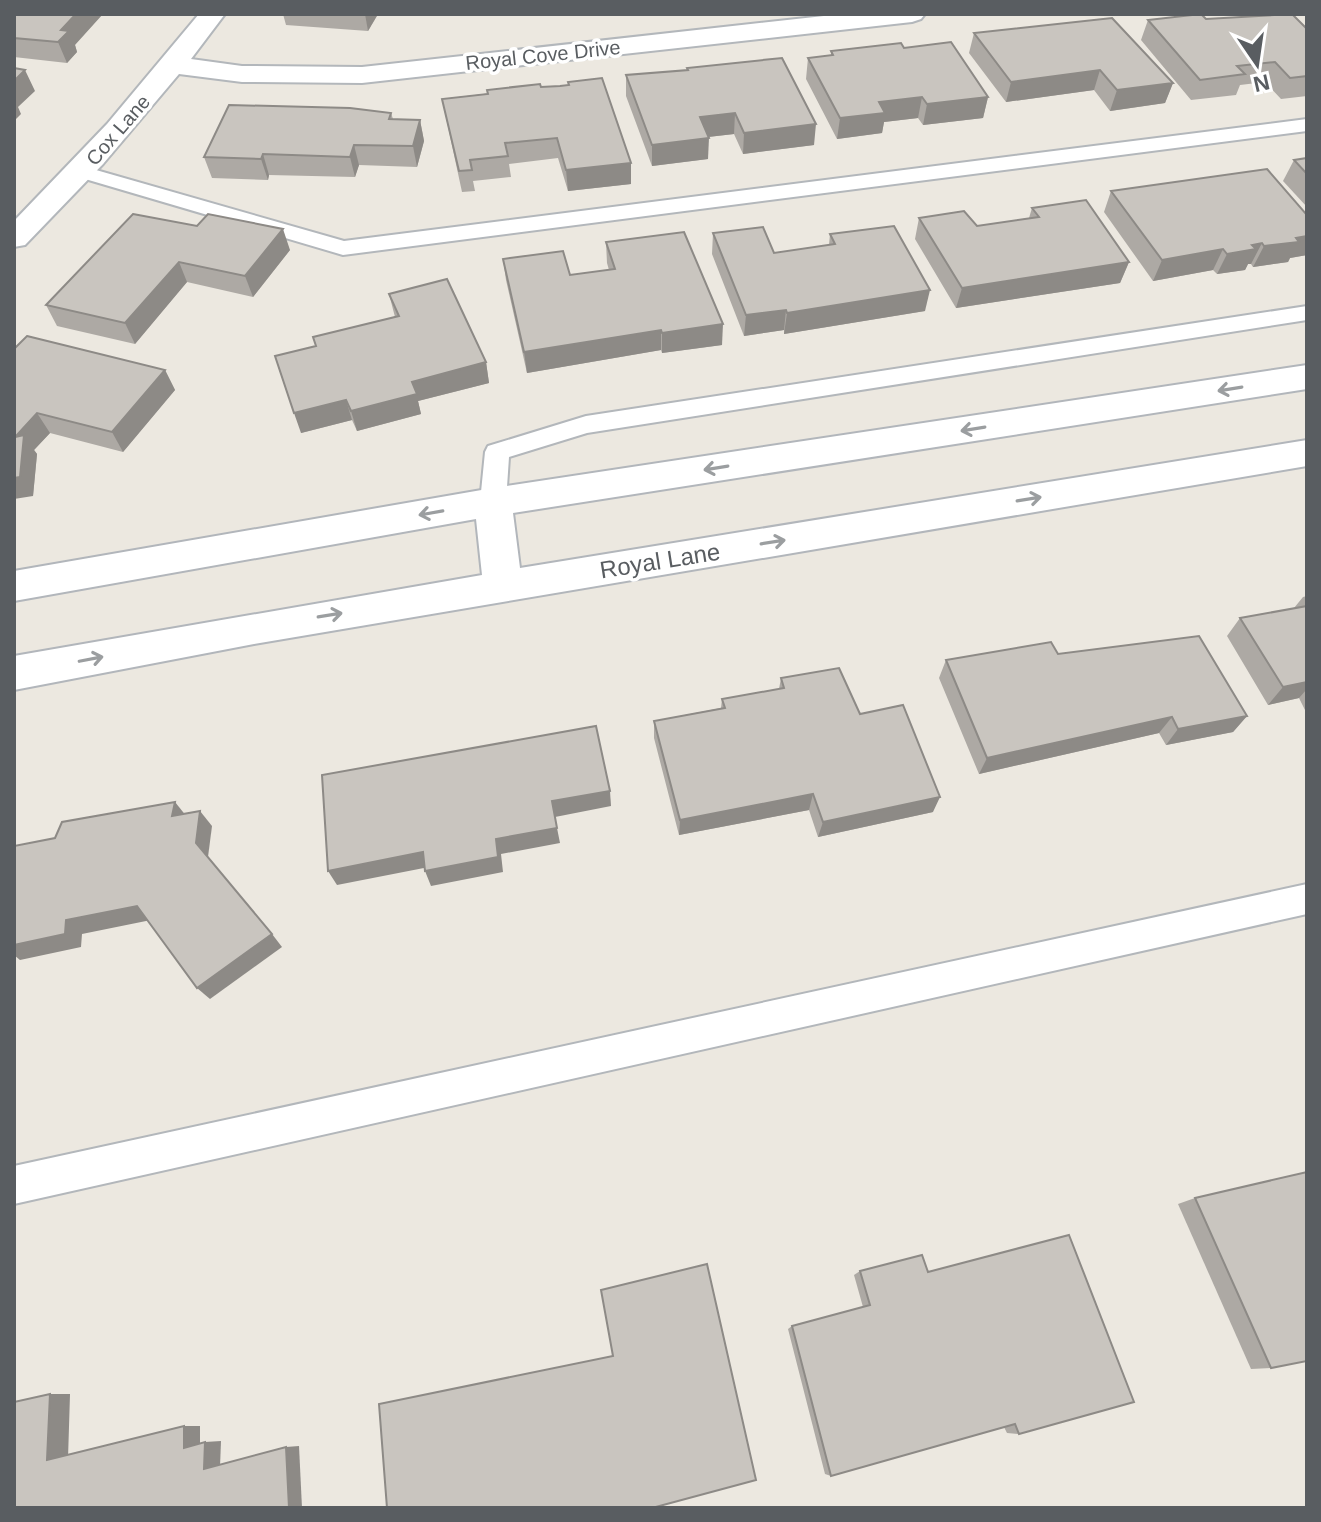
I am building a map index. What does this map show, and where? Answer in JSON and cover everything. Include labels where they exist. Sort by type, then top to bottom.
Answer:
[{"type":"main road","name":"Cox Lane","points":[[14,238],[82,172],[174,65],[212,14]]},
{"type":"main road","name":"Royal Cove Drive","points":[[174,65],[242,74],[362,75],[912,14]]},
{"type":"main road","points":[[14,586],[493,502],[1307,377]]},
{"type":"main road","name":"Royal Lane","points":[[14,673],[254,628],[1307,453]]},
{"type":"main road","points":[[493,502],[503,587]]},
{"type":"lane","points":[[82,172],[343,248],[1307,125]]},
{"type":"lane","points":[[493,502],[497,452],[586,425],[1307,313]]},
{"type":"lane","points":[[14,1185],[1307,899]]},
{"type":"building","points":[[14,14],[76,14],[61,30],[69,31],[58,42],[14,38]]},
{"type":"building","points":[[1201,14],[1206,19],[1292,14],[1307,29],[1307,76],[1290,78],[1275,62],[1237,66],[1245,74],[1200,80],[1148,20]]},
{"type":"building","points":[[1112,18],[1173,83],[1117,90],[1100,70],[1011,82],[974,33]]},
{"type":"building","points":[[951,42],[988,97],[927,104],[922,97],[879,102],[885,113],[840,118],[808,58],[833,55],[831,51],[901,43],[904,48]]},
{"type":"building","points":[[782,58],[816,124],[744,133],[735,113],[700,117],[709,138],[652,145],[626,75],[688,70]]},
{"type":"building","points":[[14,68],[25,70],[14,81]]},
{"type":"building","points":[[602,78],[631,163],[566,170],[557,138],[505,143],[508,156],[470,160],[472,170],[459,171],[442,99],[488,94],[487,90],[540,84],[541,87],[560,86],[569,85],[568,82]]},
{"type":"building","points":[[229,105],[350,108],[391,113],[389,119],[420,120],[413,146],[354,145],[350,157],[263,154],[261,159],[204,157]]},
{"type":"building","points":[[1307,158],[1307,174],[1294,160]]},
{"type":"building","points":[[1267,169],[1307,215],[1307,236],[1296,238],[1299,242],[1264,246],[1262,243],[1252,245],[1256,249],[1227,254],[1223,249],[1162,260],[1111,191]]},
{"type":"building","points":[[1086,200],[1129,262],[962,288],[919,218],[964,211],[977,226],[1039,217],[1032,208]]},
{"type":"building","points":[[133,214],[197,226],[208,214],[283,229],[245,276],[179,262],[125,323],[46,305]]},
{"type":"building","points":[[894,226],[930,290],[787,313],[786,310],[746,315],[713,233],[763,227],[774,253],[835,244],[830,234]]},
{"type":"building","points":[[684,232],[723,324],[662,333],[661,330],[524,352],[503,259],[563,251],[570,275],[615,269],[606,242]]},
{"type":"building","points":[[447,279],[486,362],[412,382],[417,394],[351,411],[346,400],[294,413],[275,356],[316,346],[313,337],[399,316],[389,294]]},
{"type":"building","points":[[27,336],[165,370],[112,432],[37,413],[15,437],[24,435],[20,477],[14,478],[14,349]]},
{"type":"building","points":[[1307,606],[1307,682],[1283,687],[1240,618]]},
{"type":"building","points":[[1199,636],[1247,716],[1178,729],[1172,717],[987,758],[946,660],[1051,642],[1058,654]]},
{"type":"building","points":[[839,668],[860,714],[903,705],[940,797],[823,822],[813,794],[680,820],[654,721],[725,708],[722,699],[784,688],[781,678]]},
{"type":"building","points":[[596,726],[610,791],[552,801],[557,828],[496,839],[498,857],[425,871],[423,852],[328,871],[322,775]]},
{"type":"building","points":[[175,802],[172,816],[200,811],[196,843],[272,934],[197,988],[137,906],[66,920],[65,934],[14,945],[14,846],[55,838],[62,822]]},
{"type":"building","points":[[1307,1172],[1307,1361],[1271,1368],[1195,1198]]},
{"type":"building","points":[[1069,1235],[1134,1402],[1019,1434],[1015,1424],[831,1476],[792,1326],[870,1305],[860,1271],[922,1255],[928,1272]]},
{"type":"building","points":[[707,1264],[756,1480],[652,1508],[387,1508],[379,1404],[613,1356],[601,1290]]},
{"type":"building","points":[[50,1394],[47,1460],[184,1426],[184,1448],[205,1442],[204,1469],[286,1447],[289,1508],[14,1508],[14,1402]]}]
